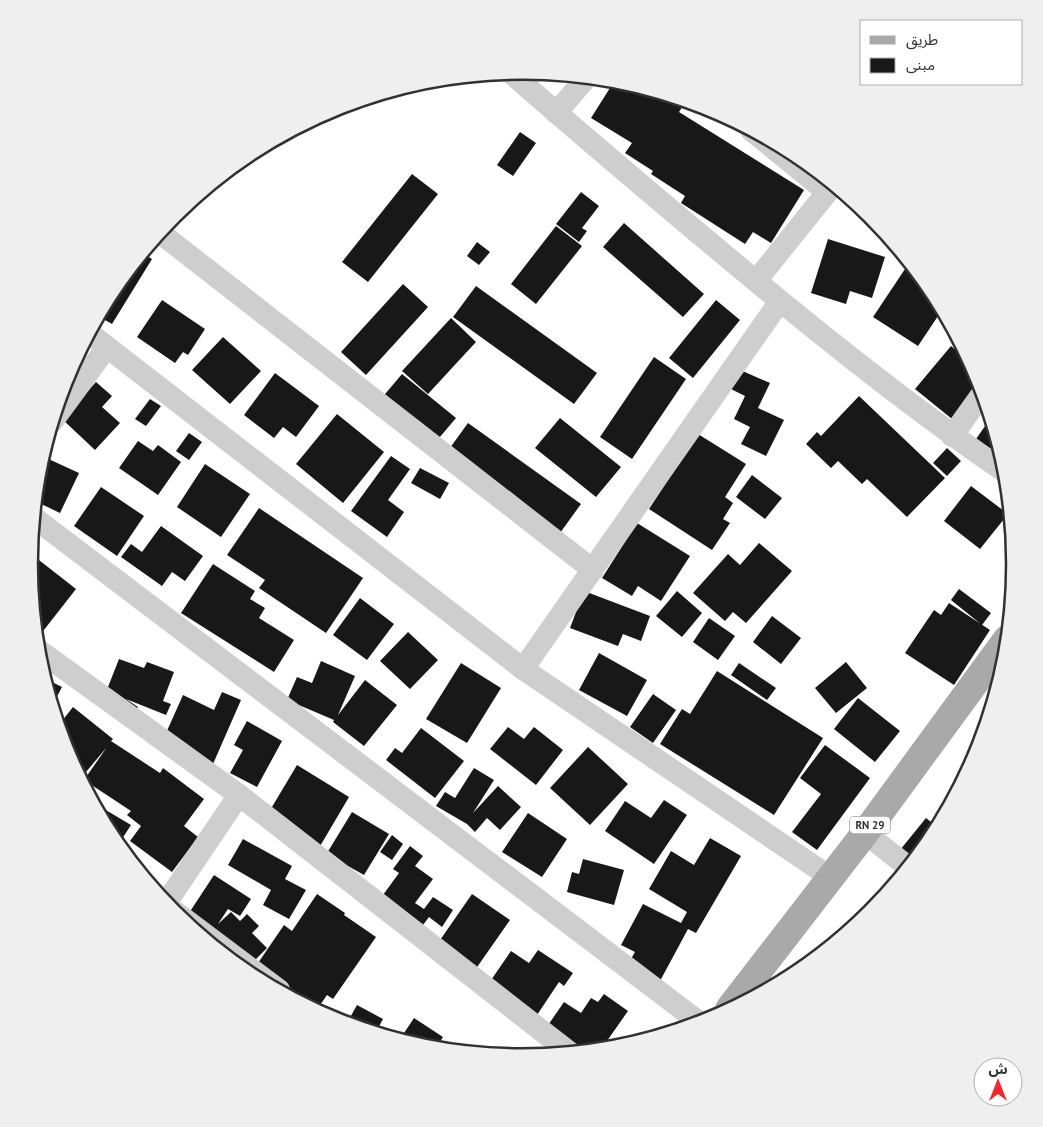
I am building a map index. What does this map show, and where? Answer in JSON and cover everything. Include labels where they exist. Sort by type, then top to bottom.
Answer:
[{"type":"main road","name":"RN 29","points":[[738,997],[865,833],[997,653]]},
{"type":"street","points":[[519,80],[780,301],[952,436],[995,465]]},
{"type":"street","points":[[556,113],[581,84]]},
{"type":"street","points":[[756,281],[828,190]]},
{"type":"street","points":[[165,236],[593,570]]},
{"type":"street","points":[[523,669],[780,301]]},
{"type":"street","points":[[94,337],[523,669],[830,877]]},
{"type":"street","points":[[64,406],[107,347]]},
{"type":"street","points":[[952,436],[977,401]]},
{"type":"street","points":[[40,522],[692,1017]]},
{"type":"street","points":[[47,656],[239,795],[561,1045]]},
{"type":"street","points":[[170,897],[239,795]]},
{"type":"street","points":[[865,833],[902,862]]},
{"type":"building","points":[[610,88],[677,105],[682,107],[679,112],[804,190],[771,243],[753,232],[745,244],[681,203],[685,196],[651,174],[653,171],[625,153],[632,143],[591,118]]},
{"type":"building","points":[[520,132],[536,143],[513,176],[497,165]]},
{"type":"building","points":[[412,174],[438,194],[368,282],[342,262]]},
{"type":"building","points":[[581,192],[599,206],[582,228],[587,231],[579,242],[556,224]]},
{"type":"building","points":[[624,223],[704,294],[683,317],[603,247]]},
{"type":"building","points":[[556,226],[582,246],[536,304],[511,284]]},
{"type":"building","points":[[828,239],[885,257],[872,298],[850,291],[846,304],[811,293]]},
{"type":"building","points":[[477,242],[490,252],[479,265],[467,256]]},
{"type":"building","points":[[148,257],[152,259],[112,324],[103,319]]},
{"type":"building","points":[[905,269],[938,317],[918,346],[873,317]]},
{"type":"building","points":[[403,284],[428,307],[366,375],[341,352]]},
{"type":"building","points":[[476,286],[597,373],[574,404],[453,317]]},
{"type":"building","points":[[162,300],[205,329],[188,355],[183,352],[175,363],[137,337]]},
{"type":"building","points":[[716,300],[740,320],[693,378],[669,358]]},
{"type":"building","points":[[451,318],[476,342],[428,394],[402,371]]},
{"type":"building","points":[[223,337],[261,371],[230,404],[192,370]]},
{"type":"building","points":[[951,346],[957,351],[974,392],[952,419],[915,389]]},
{"type":"building","points":[[654,357],[686,379],[632,459],[600,437]]},
{"type":"building","points":[[738,369],[770,383],[758,408],[784,420],[766,456],[741,444],[750,427],[734,419],[745,396],[729,388]]},
{"type":"building","points":[[275,373],[319,406],[296,437],[283,427],[274,438],[244,415]]},
{"type":"building","points":[[402,374],[456,418],[434,444],[380,400]]},
{"type":"building","points":[[96,382],[112,396],[102,407],[120,423],[95,450],[62,419]]},
{"type":"building","points":[[859,396],[945,478],[907,517],[867,479],[862,484],[838,461],[831,468],[806,444],[817,432],[821,436]]},
{"type":"building","points":[[150,399],[161,406],[146,426],[135,419]]},
{"type":"building","points":[[337,414],[384,452],[343,503],[296,464]]},
{"type":"building","points":[[560,418],[621,467],[596,497],[535,448]]},
{"type":"building","points":[[468,423],[581,504],[560,533],[447,452]]},
{"type":"building","points":[[985,426],[992,451],[976,439]]},
{"type":"building","points":[[189,433],[202,442],[189,460],[176,451]]},
{"type":"building","points":[[698,434],[746,464],[725,497],[733,503],[723,519],[730,523],[712,550],[649,509]]},
{"type":"building","points":[[138,441],[153,451],[158,445],[181,462],[158,495],[119,468]]},
{"type":"building","points":[[947,448],[961,461],[947,476],[933,463]]},
{"type":"building","points":[[391,456],[410,469],[388,500],[404,512],[387,537],[351,511]]},
{"type":"building","points":[[49,459],[79,473],[60,513],[42,504]]},
{"type":"building","points":[[205,464],[250,494],[221,537],[177,507]]},
{"type":"building","points":[[420,468],[449,483],[440,499],[411,483]]},
{"type":"building","points":[[752,475],[782,498],[765,519],[736,497]]},
{"type":"building","points":[[971,486],[1002,509],[1003,520],[980,549],[944,521]]},
{"type":"building","points":[[101,487],[144,516],[117,556],[74,526]]},
{"type":"building","points":[[259,508],[363,578],[326,633],[259,588],[265,580],[227,555]]},
{"type":"building","points":[[637,523],[690,556],[661,601],[638,586],[632,596],[602,578]]},
{"type":"building","points":[[161,526],[203,556],[185,581],[172,572],[162,586],[121,557],[131,544],[142,552]]},
{"type":"building","points":[[759,543],[792,571],[746,623],[733,612],[725,621],[693,593],[728,554],[740,565]]},
{"type":"building","points":[[38,559],[76,589],[43,632]]},
{"type":"building","points":[[213,564],[255,591],[250,599],[265,608],[259,618],[294,640],[274,672],[181,613]]},
{"type":"building","points":[[959,589],[991,613],[982,625],[951,600]]},
{"type":"building","points":[[584,591],[650,616],[641,641],[623,634],[618,646],[570,628]]},
{"type":"building","points":[[677,591],[702,613],[682,637],[656,616]]},
{"type":"building","points":[[360,598],[394,624],[367,660],[333,635]]},
{"type":"building","points":[[949,603],[990,630],[954,685],[905,653],[934,610],[941,615]]},
{"type":"building","points":[[772,616],[801,638],[781,664],[753,642]]},
{"type":"building","points":[[709,618],[735,636],[718,660],[693,642]]},
{"type":"building","points":[[408,632],[438,660],[410,689],[380,661]]},
{"type":"building","points":[[599,653],[647,680],[627,716],[579,690]]},
{"type":"building","points":[[119,659],[144,668],[147,662],[174,672],[163,701],[171,704],[166,715],[126,699],[138,707],[132,717],[106,692]]},
{"type":"building","points":[[321,661],[355,676],[338,715],[365,680],[397,705],[364,746],[333,722],[334,720],[287,700],[297,677],[312,683]]},
{"type":"building","points":[[846,662],[867,688],[836,713],[815,688]]},
{"type":"building","points":[[461,663],[501,688],[467,743],[426,719]]},
{"type":"building","points":[[739,663],[776,688],[767,700],[731,675]]},
{"type":"building","points":[[717,671],[823,738],[774,815],[660,744],[682,709],[690,714]]},
{"type":"building","points":[[52,682],[62,687],[57,697]]},
{"type":"building","points":[[222,692],[241,700],[213,764],[162,742],[183,695],[214,710]]},
{"type":"building","points":[[653,694],[676,710],[653,743],[630,727]]},
{"type":"building","points":[[858,698],[900,731],[875,762],[834,729]]},
{"type":"building","points":[[73,707],[113,739],[111,741],[160,773],[163,768],[204,799],[184,826],[198,837],[172,872],[130,841],[141,826],[127,815],[131,811],[90,784],[87,778],[107,747],[86,772],[74,749],[63,719]]},
{"type":"building","points":[[247,721],[282,741],[257,787],[230,773],[243,750],[234,745]]},
{"type":"building","points":[[508,727],[524,739],[534,727],[563,750],[536,785],[490,749]]},
{"type":"building","points":[[421,728],[464,761],[435,798],[386,760],[395,748],[402,753]]},
{"type":"building","points":[[825,745],[870,778],[817,850],[792,832],[821,794],[800,778]]},
{"type":"building","points":[[588,747],[628,784],[590,825],[550,788]]},
{"type":"building","points":[[297,765],[349,797],[316,853],[263,822]]},
{"type":"building","points":[[474,768],[494,780],[473,813],[498,786],[521,807],[500,830],[487,818],[475,832],[467,824],[436,806],[445,792],[455,798]]},
{"type":"building","points":[[664,800],[687,815],[654,864],[605,831],[625,801],[651,818]]},
{"type":"building","points":[[105,809],[131,825],[123,837]]},
{"type":"building","points":[[352,812],[389,834],[364,875],[348,866],[321,863]]},
{"type":"building","points":[[528,813],[567,839],[542,877],[502,852]]},
{"type":"building","points":[[926,818],[931,822],[907,855],[900,850]]},
{"type":"building","points":[[392,835],[403,844],[392,860],[380,852]]},
{"type":"building","points":[[710,838],[741,856],[696,933],[688,929],[660,981],[628,964],[635,952],[621,945],[643,904],[681,923],[687,912],[649,889],[671,851],[694,865]]},
{"type":"building","points":[[243,839],[292,866],[285,879],[306,890],[289,919],[263,905],[271,890],[228,865]]},
{"type":"building","points":[[410,846],[423,856],[415,866],[433,879],[415,903],[424,909],[433,897],[453,910],[442,927],[429,917],[423,925],[383,895],[399,873],[393,869]]},
{"type":"building","points":[[583,859],[624,870],[614,905],[567,892],[572,872],[579,874]]},
{"type":"building","points":[[214,875],[251,899],[240,916],[228,909],[218,924],[231,912],[240,921],[247,914],[259,926],[252,933],[267,948],[251,964],[189,913]]},
{"type":"building","points":[[317,894],[376,937],[333,999],[327,995],[321,1004],[289,988],[256,966],[284,925],[292,931]]},
{"type":"building","points":[[472,894],[510,920],[475,970],[438,943]]},
{"type":"building","points":[[538,950],[573,973],[564,986],[559,982],[537,1015],[489,983],[511,951],[529,963]]},
{"type":"building","points":[[604,994],[628,1011],[608,1039],[565,1045],[544,1031],[564,1002],[581,1013],[591,998],[598,1002]]},
{"type":"building","points":[[357,1005],[383,1019],[379,1026],[351,1016]]},
{"type":"building","points":[[414,1018],[443,1037],[441,1040],[404,1033]]}]
